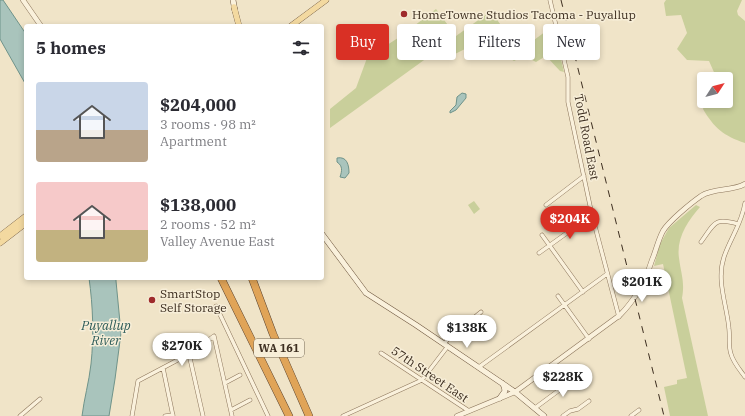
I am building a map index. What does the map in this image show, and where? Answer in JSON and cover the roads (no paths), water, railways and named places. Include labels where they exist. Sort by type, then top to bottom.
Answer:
[{"type":"highway","name":"WA 161","points":[[222,280],[289,416]]},
{"type":"highway","name":"WA 161","points":[[253,280],[270,328],[309,416]]},
{"type":"main road","points":[[233,0],[238,24]]},
{"type":"main road","points":[[294,24],[326,0]]},
{"type":"main road","points":[[234,7],[238,24]]},
{"type":"main road","points":[[0,236],[24,218]]},
{"type":"main road","points":[[0,243],[24,225]]},
{"type":"main road","points":[[324,237],[361,288],[376,300],[500,381],[544,416]]},
{"type":"main road","points":[[500,381],[505,388],[504,393],[500,398]]},
{"type":"street","points":[[23,0],[40,24]]},
{"type":"street","name":"Todd Road East","points":[[550,0],[568,77],[568,102],[592,215],[619,316]]},
{"type":"street","points":[[546,205],[584,176]]},
{"type":"street","points":[[457,416],[515,392],[619,316],[630,305],[644,284],[661,235],[668,224],[707,193],[745,184]]},
{"type":"street","points":[[745,204],[745,208],[724,258],[721,279],[729,328],[730,353],[745,377]]},
{"type":"street","points":[[540,253],[592,215]]},
{"type":"street","points":[[701,242],[713,226],[719,221],[726,220],[738,224]]},
{"type":"street","points":[[542,235],[583,292]]},
{"type":"street","points":[[479,368],[608,274]]},
{"type":"street","points":[[558,296],[589,339]]},
{"type":"street","points":[[216,306],[268,416]]},
{"type":"street","points":[[343,416],[422,380],[446,345],[448,339],[481,312]]},
{"type":"street","points":[[132,416],[138,381],[189,354],[214,336],[232,416]]},
{"type":"street","name":"57th Street East","points":[[381,353],[469,411]]},
{"type":"street","points":[[189,354],[203,416]]},
{"type":"street","points":[[163,368],[173,415],[165,416]]},
{"type":"street","points":[[535,408],[581,374]]},
{"type":"street","points":[[225,383],[240,375]]},
{"type":"street","points":[[20,416],[40,399]]},
{"type":"street","points":[[231,410],[250,400]]},
{"type":"street","points":[[563,416],[568,412],[578,409],[589,401]]},
{"type":"street","points":[[631,416],[639,410]]},
{"type":"water","points":[[0,0],[3,0],[24,31],[24,81],[0,39]]},
{"type":"water","points":[[462,93],[466,94],[466,98],[456,110],[450,113],[456,105],[457,97]]},
{"type":"water","points":[[337,158],[343,158],[348,164],[349,173],[345,178],[340,177],[342,169],[337,162]]},
{"type":"water","name":"Puyallup River","points":[[89,280],[116,280],[121,333],[109,416],[82,416],[90,371],[93,343]]},
{"type":"railway","points":[[561,0],[664,416]]},
{"type":"place","name":"HomeTowne Studios Tacoma - Puyallup","points":[[404,14]]},
{"type":"place","name":"SmartStop Self Storage","points":[[152,300]]}]
